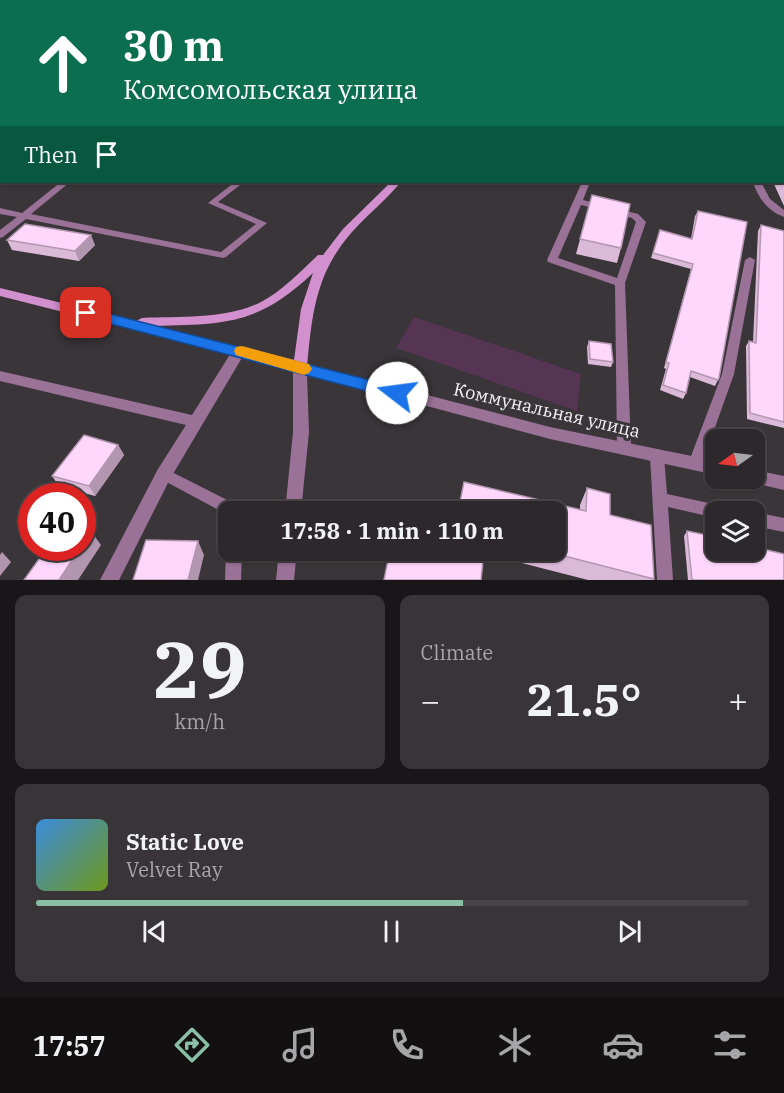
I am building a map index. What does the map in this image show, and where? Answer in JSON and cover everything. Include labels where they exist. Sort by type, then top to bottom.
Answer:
[{"type":"main road","points":[[129,323],[219,317],[263,306],[283,294],[336,246],[395,183]]},
{"type":"main road","points":[[0,292],[300,368],[312,290],[319,271],[336,246]]},
{"type":"street","points":[[109,580],[164,474],[239,351]]},
{"type":"street","name":"Коммунальная улица","points":[[300,368],[550,433],[705,466]]},
{"type":"street","points":[[293,501],[301,432],[300,368]]},
{"type":"street","points":[[0,376],[197,422]]},
{"type":"street","points":[[765,479],[784,483]]},
{"type":"street","points":[[285,580],[287,561]]},
{"type":"lane","points":[[0,235],[65,183]]},
{"type":"lane","points":[[0,211],[223,255],[262,223],[212,203],[239,183]]},
{"type":"lane","points":[[586,183],[552,260],[620,283]]},
{"type":"lane","points":[[758,183],[771,207],[784,214]]},
{"type":"lane","points":[[577,201],[635,216],[640,222],[620,283],[624,449]]},
{"type":"lane","points":[[695,464],[728,374],[750,260]]},
{"type":"lane","points":[[657,456],[665,580]]},
{"type":"lane","points":[[164,474],[218,502]]},
{"type":"lane","points":[[660,499],[705,509]]},
{"type":"lane","points":[[765,521],[784,525]]},
{"type":"lane","points":[[233,580],[234,561]]},
{"type":"shaded area","points":[[414,317],[581,374],[577,411],[396,348]]},
{"type":"building","points":[[592,195],[630,204],[621,248],[580,239]]},
{"type":"building","points":[[698,211],[747,222],[719,378],[718,380],[691,371],[686,393],[663,385],[669,363],[666,362],[693,264],[653,253],[660,230],[692,239]]},
{"type":"building","points":[[25,224],[91,235],[75,251],[7,240]]},
{"type":"building","points":[[761,225],[784,231],[784,422],[750,413],[749,341],[756,343]]},
{"type":"building","points":[[589,341],[611,344],[613,362],[590,359]]},
{"type":"building","points":[[84,435],[118,445],[91,483],[78,483],[52,476]]},
{"type":"building","points":[[464,482],[544,501],[460,501]]},
{"type":"building","points":[[587,488],[610,494],[610,515],[651,525],[654,579],[566,556],[566,506],[586,511]]},
{"type":"building","points":[[687,531],[705,535],[705,561],[765,561],[765,550],[784,554],[784,580],[692,580]]},
{"type":"building","points":[[146,540],[198,541],[188,580],[133,580]]},
{"type":"building","points":[[38,561],[71,561],[59,580],[24,580]]},
{"type":"building","points":[[388,561],[483,561],[481,580],[384,580]]},
{"type":"slow traffic","points":[[242,351],[304,369]]},
{"type":"route","points":[[86,313],[397,393]]}]
